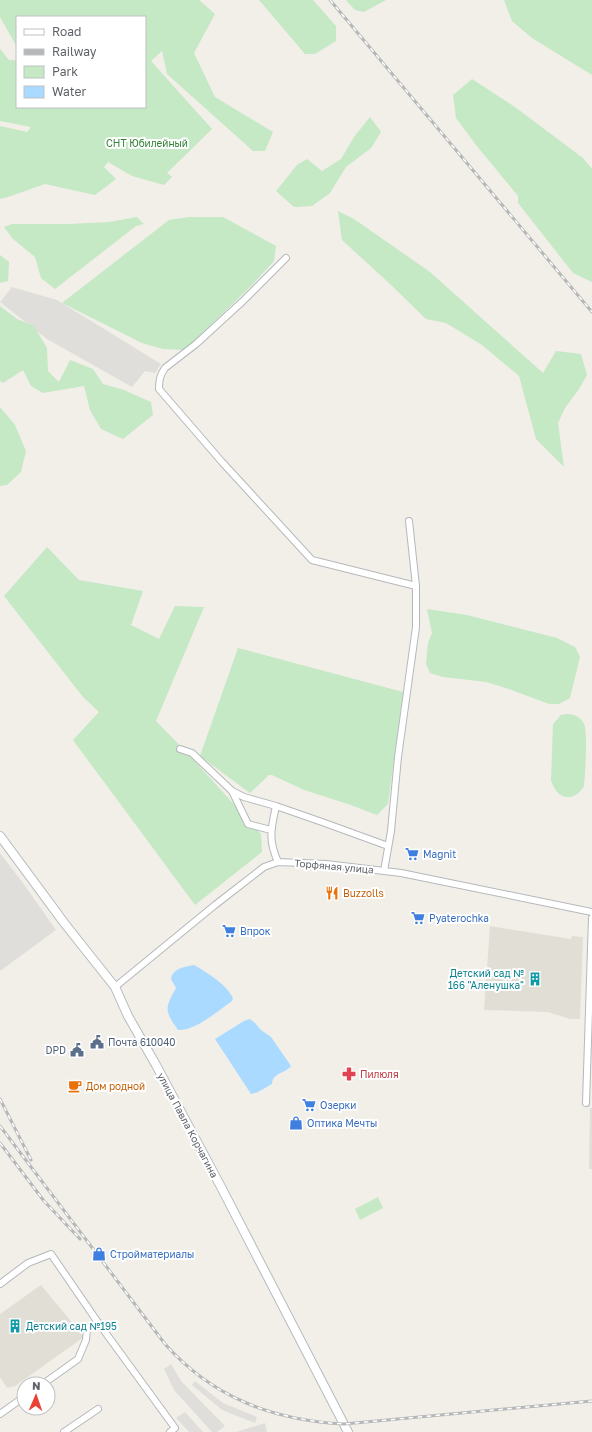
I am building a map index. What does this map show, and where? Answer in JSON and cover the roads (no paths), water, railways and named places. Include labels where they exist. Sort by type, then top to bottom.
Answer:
[{"type":"main road","name":"улица Павла Корчагина","points":[[0,836],[65,924],[115,987],[128,1017],[156,1065],[216,1178],[348,1432]]},
{"type":"street","points":[[286,258],[243,301],[196,344],[165,368],[159,379],[159,389],[222,462],[312,560],[416,586]]},
{"type":"street","points":[[384,871],[415,638],[416,586],[409,521]]},
{"type":"street","points":[[180,749],[192,753],[232,791],[244,797],[276,806],[388,846]]},
{"type":"street","points":[[232,791],[248,824],[271,830]]},
{"type":"street","points":[[276,806],[271,830],[272,850],[278,862]]},
{"type":"street","name":"Торфяная улица","points":[[115,987],[225,896],[264,867],[278,862],[326,864],[384,871],[592,912]]},
{"type":"street","points":[[586,1103],[592,918]]},
{"type":"street","points":[[0,1284],[28,1263],[51,1254],[175,1428],[170,1432]]},
{"type":"street","points":[[28,1263],[32,1268]]},
{"type":"street","points":[[55,1376],[78,1360],[86,1340],[88,1330],[98,1322]]},
{"type":"street","points":[[0,1414],[16,1403]]},
{"type":"street","points":[[64,1432],[98,1408]]},
{"type":"water","points":[[194,965],[221,983],[233,998],[232,1001],[199,1024],[178,1030],[168,1013],[168,1005],[176,988],[171,979],[174,972],[177,970]]},
{"type":"water","points":[[250,1019],[271,1037],[291,1066],[289,1069],[277,1075],[272,1084],[258,1092],[251,1094],[215,1039],[244,1021]]},
{"type":"railway","points":[[330,0],[592,312]]},
{"type":"railway","points":[[0,1099],[31,1160]]},
{"type":"railway","points":[[0,1126],[165,1344],[203,1379],[246,1403],[293,1417],[318,1422],[344,1424],[592,1401]]},
{"type":"railway","points":[[0,1143],[44,1201],[80,1239]]},
{"type":"place","name":"Magnit","points":[[412,854]]},
{"type":"place","name":"Buzzolls","points":[[332,893]]},
{"type":"place","name":"Pyaterochka","points":[[418,918]]},
{"type":"place","name":"Впрок","points":[[229,931]]},
{"type":"place","name":"Детский сад № 166 \"Аленушка\"","points":[[535,979]]},
{"type":"place","name":"Почта 610040","points":[[97,1042]]},
{"type":"place","name":"DPD","points":[[77,1050]]},
{"type":"place","name":"Пилюля","points":[[349,1074]]},
{"type":"place","name":"Дом родной","points":[[75,1086]]},
{"type":"place","name":"Озерки","points":[[309,1105]]},
{"type":"place","name":"Оптика Мечты","points":[[296,1123]]},
{"type":"place","name":"Стройматериалы","points":[[99,1254]]},
{"type":"place","name":"Детский сад №195","points":[[15,1326]]},
{"type":"park label","name":"СНТ Юбилейный","points":[[147,143]]}]
